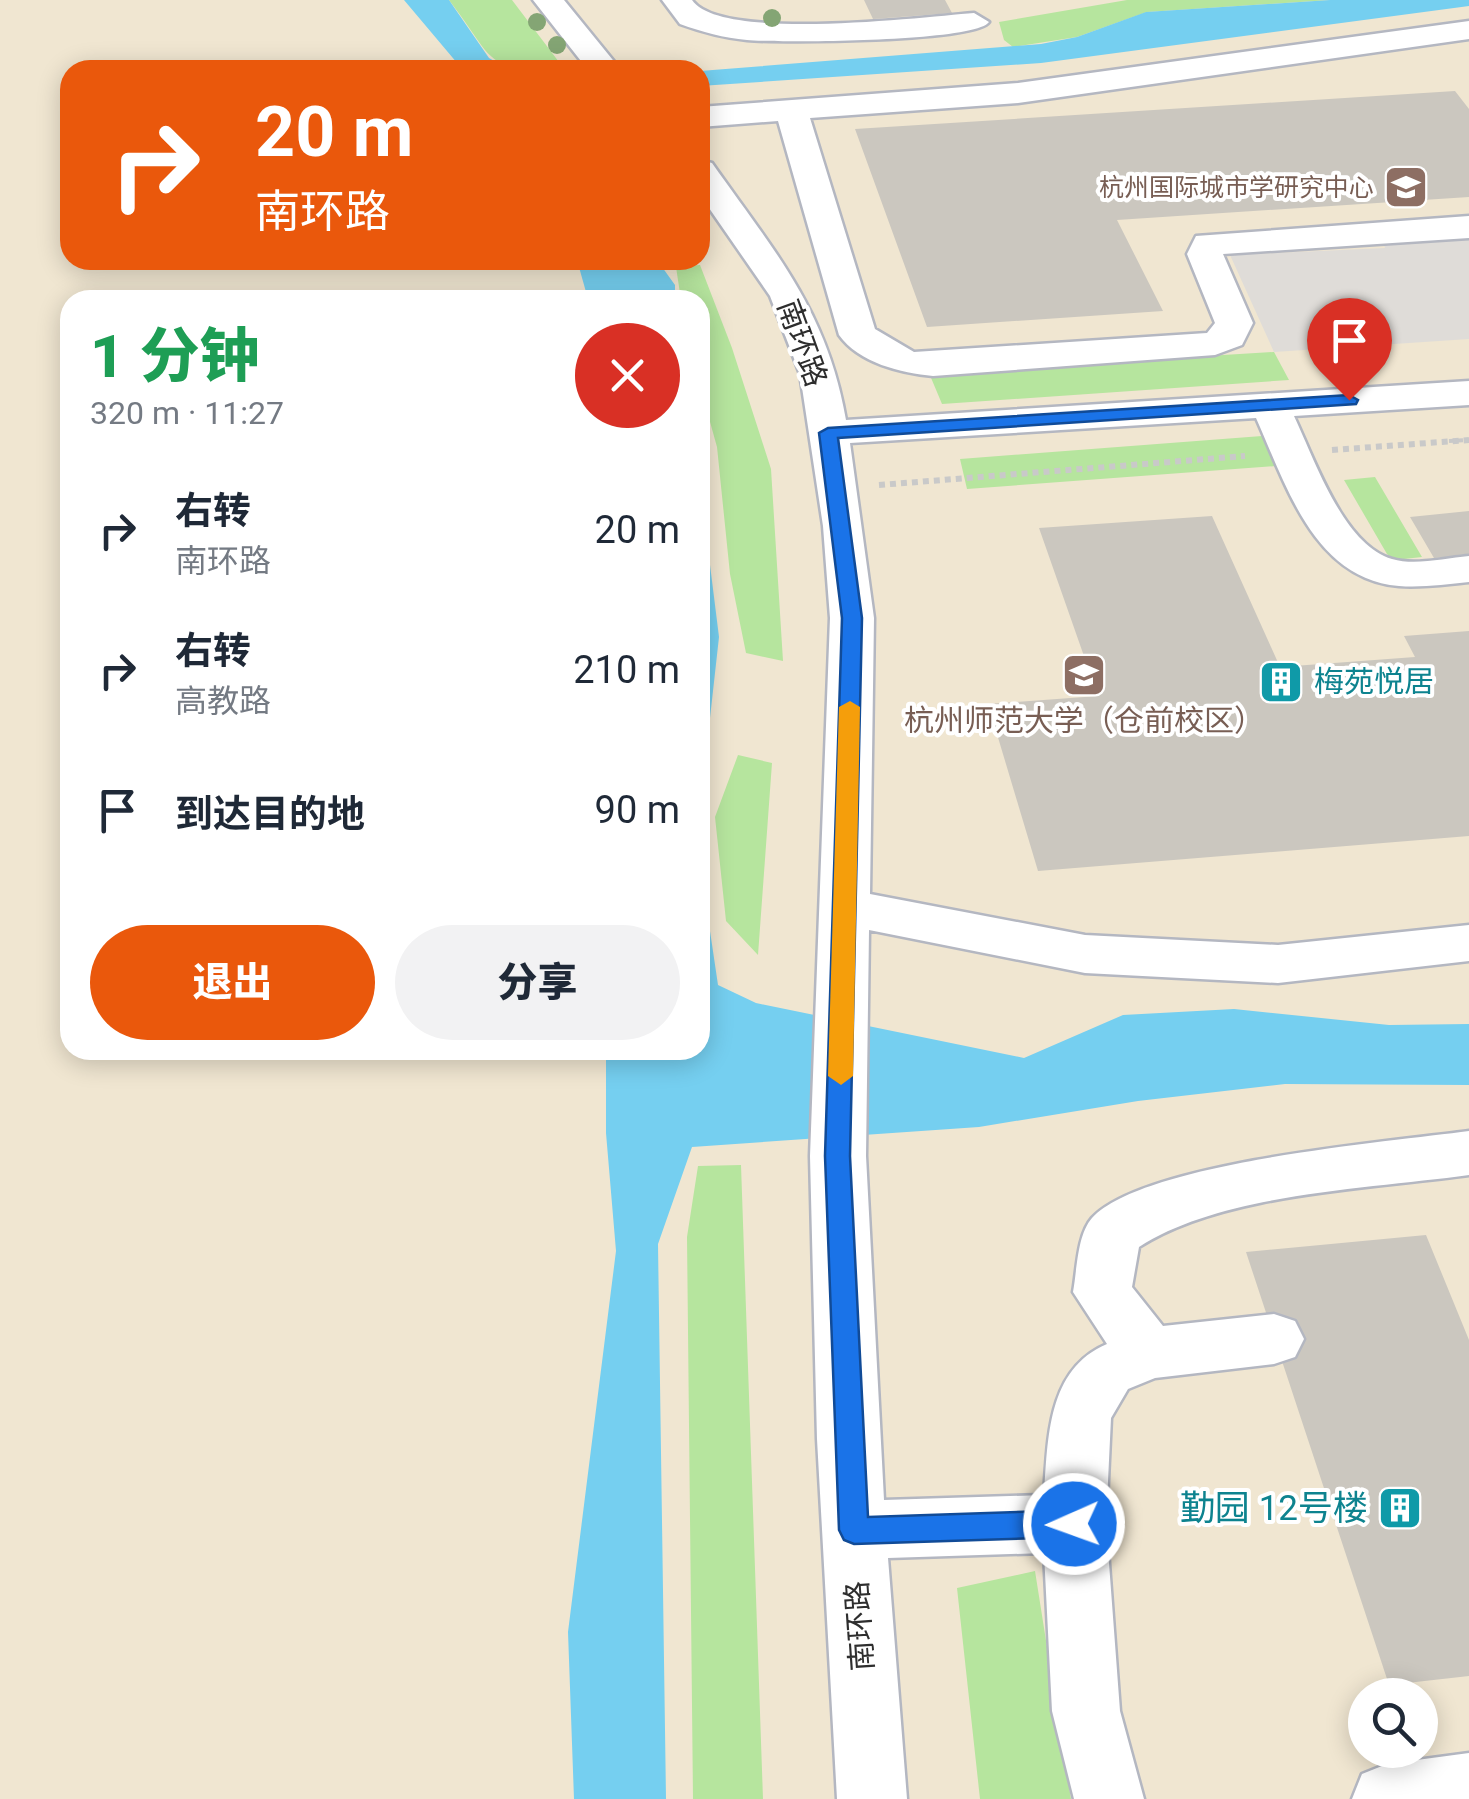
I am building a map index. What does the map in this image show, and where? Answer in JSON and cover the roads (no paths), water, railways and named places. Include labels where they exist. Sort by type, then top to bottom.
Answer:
[{"type":"street","points":[[548,0],[596,60]]},
{"type":"street","points":[[677,0],[689,17],[716,25],[992,49],[1463,40]]},
{"type":"street","points":[[809,0],[823,33]]},
{"type":"street","points":[[710,116],[792,112],[992,49]]},
{"type":"street","points":[[792,112],[858,335],[905,362],[933,365],[1214,344],[1230,337],[1234,323],[1205,254],[1208,244],[1469,227]]},
{"type":"street","name":"南环路","points":[[710,184],[788,296],[819,374],[838,488],[852,618],[838,1156],[854,1530],[872,1799]]},
{"type":"street","points":[[788,296],[844,294]]},
{"type":"street","points":[[828,433],[1469,393]]},
{"type":"street","points":[[1270,405],[1334,536],[1352,556],[1378,570],[1411,573],[1469,569]]},
{"type":"street","points":[[843,907],[1085,954],[1278,964],[1469,943]]},
{"type":"street","points":[[1149,1353],[1102,1292],[1112,1235],[1156,1207],[1252,1182],[1469,1153]]},
{"type":"street","points":[[1108,1799],[1086,1711],[1074,1524],[1080,1413],[1107,1371],[1149,1353],[1274,1339]]},
{"type":"street","points":[[854,1530],[1074,1524]]},
{"type":"street","points":[[1387,1799],[1469,1786]]},
{"type":"water","points":[[404,0],[449,0],[492,60],[455,60]]},
{"type":"water","points":[[1330,0],[1469,0],[1469,6],[1041,63],[710,85],[710,70],[1041,44],[1077,37],[1146,12]]},
{"type":"water","points":[[580,270],[664,270],[675,285],[675,290],[585,290]]},
{"type":"water","points":[[710,565],[719,637],[710,718]]},
{"type":"water","points":[[710,931],[718,985],[756,1003],[1024,1058],[1123,1015],[1234,1009],[1389,1025],[1469,1024],[1469,1085],[1285,1084],[1138,1101],[979,1127],[692,1147],[658,1244],[666,1799],[574,1799],[568,1632],[616,1251],[606,1133],[606,1060],[710,1060]]},
{"type":"place","name":"杭州国际城市学研究中心","points":[[1406,187]]},
{"type":"place","name":"杭州师范大学（仓前校区）","points":[[1084,675]]},
{"type":"place","name":"梅苑悦居","points":[[1281,682]]},
{"type":"place","name":"勤园 12号楼","points":[[1400,1508]]}]
